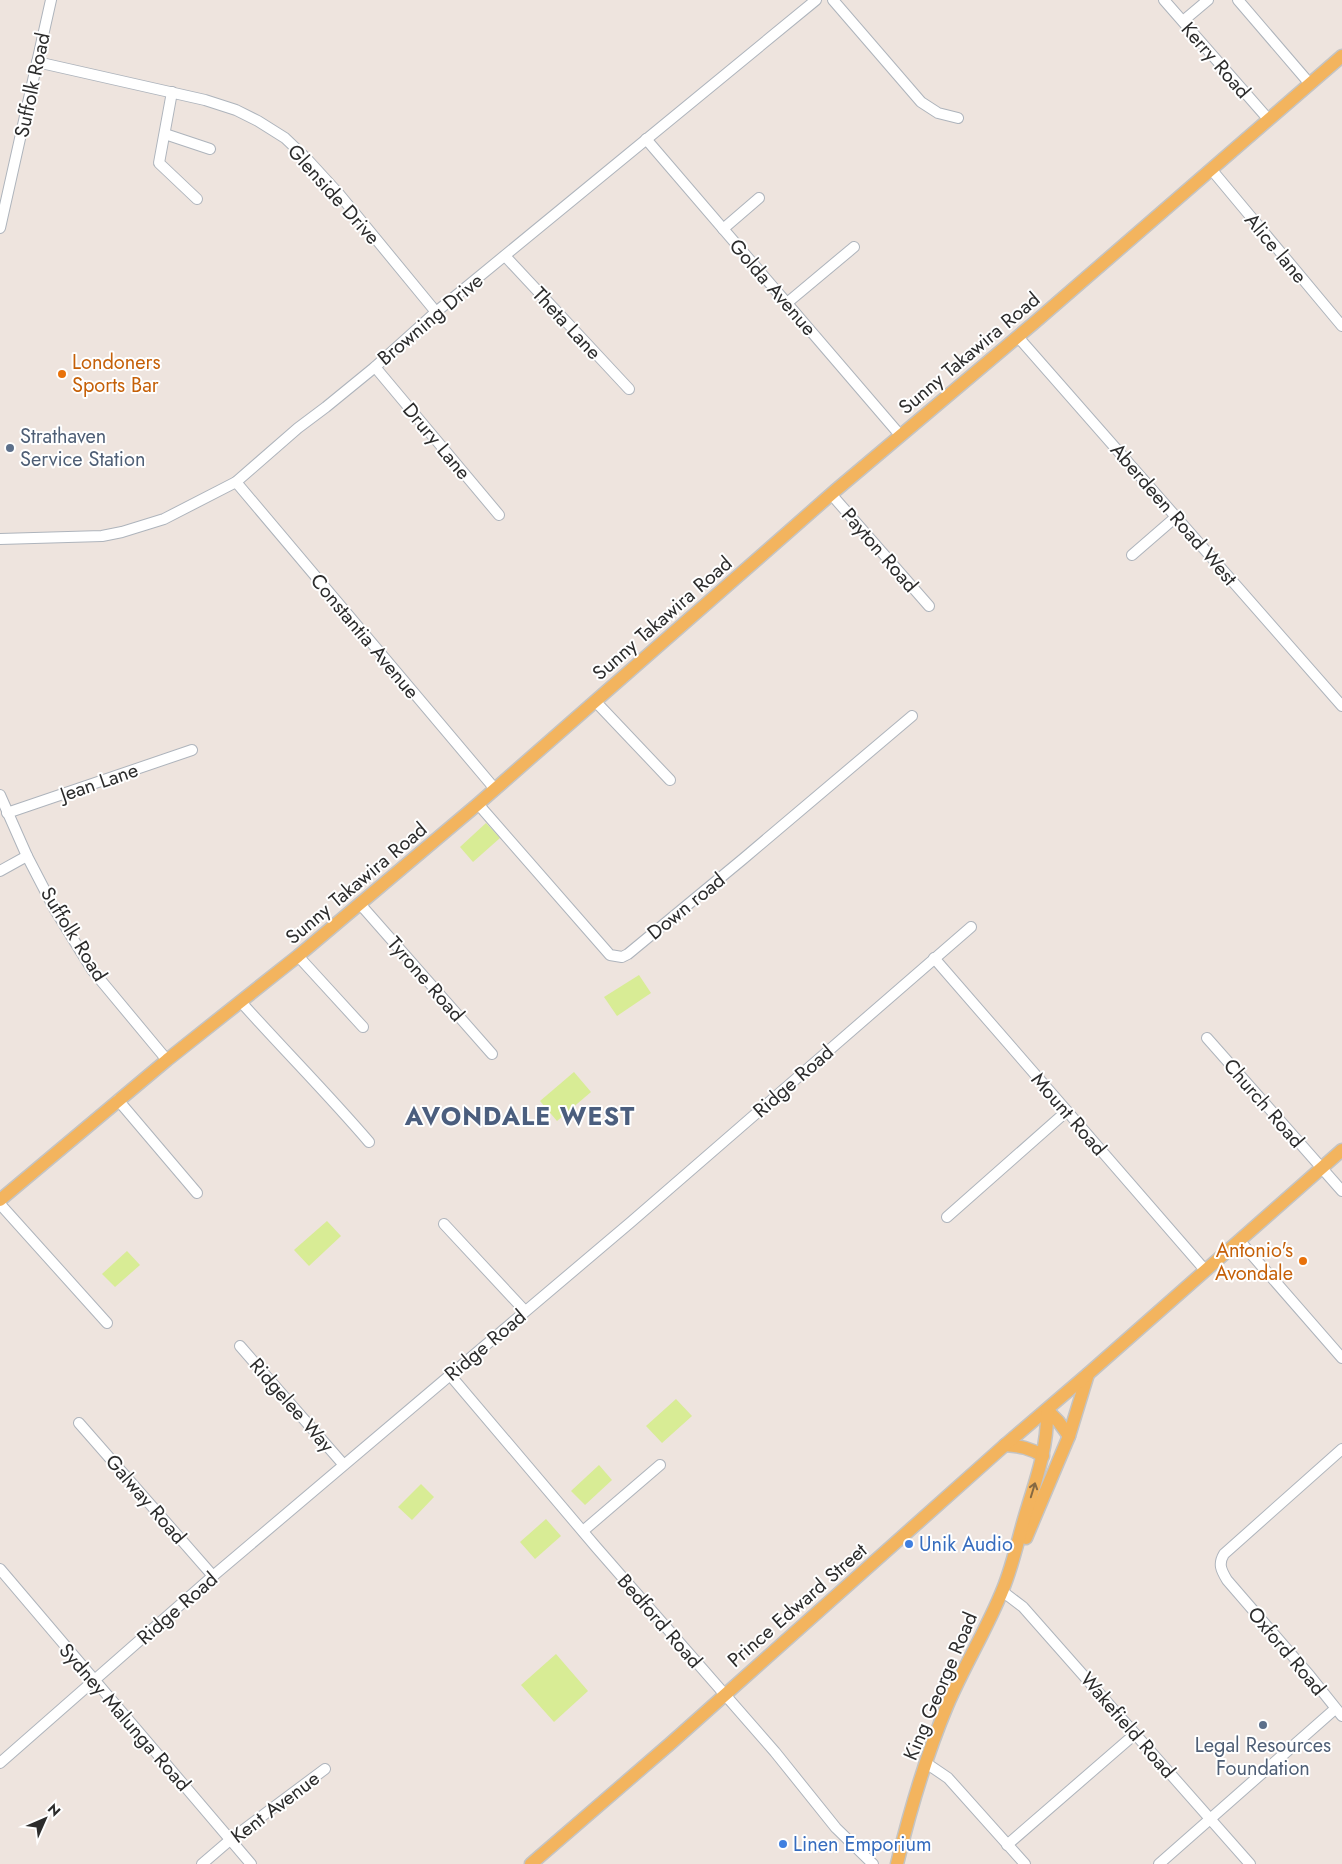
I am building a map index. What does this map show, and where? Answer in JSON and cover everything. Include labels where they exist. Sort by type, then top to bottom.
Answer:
[{"type":"main road","name":"Sunny Takawira Road","points":[[0,1202],[118,1100],[298,956],[478,804],[900,435],[1018,337],[1342,56]]},
{"type":"main road","points":[[1088,1374],[1342,1150]]},
{"type":"main road","name":"Prince Edward Street","points":[[531,1864],[624,1785],[1005,1445],[1088,1374]]},
{"type":"main road","name":"King George Road","points":[[1016,1554],[1023,1544],[1069,1436],[1088,1374]]},
{"type":"main road","points":[[1047,1410],[1069,1436]]},
{"type":"main road","name":"King George Road","points":[[897,1864],[926,1763],[947,1706],[1002,1591],[1016,1554],[1025,1514],[1043,1456],[1047,1429],[1047,1410]]},
{"type":"main road","points":[[1005,1445],[1030,1448],[1043,1456]]},
{"type":"street","name":"Suffolk Road","points":[[0,228],[51,0]]},
{"type":"street","name":"Browning Drive","points":[[0,539],[102,536],[122,532],[164,519],[236,482],[298,428],[375,367],[436,312],[816,0]]},
{"type":"street","points":[[833,0],[921,102],[938,113],[958,118]]},
{"type":"street","name":"Kerry Road","points":[[1164,0],[1269,120]]},
{"type":"street","points":[[1183,21],[1208,0]]},
{"type":"street","points":[[1238,0],[1310,84]]},
{"type":"street","name":"Glenside Drive","points":[[37,62],[219,103],[258,121],[285,138],[339,194],[436,312]]},
{"type":"street","points":[[172,92],[160,163],[197,199]]},
{"type":"street","points":[[165,134],[210,149]]},
{"type":"street","name":"Golda Avenue","points":[[646,139],[900,435]]},
{"type":"street","name":"Alice lane","points":[[1211,170],[1342,326]]},
{"type":"street","points":[[723,229],[759,198]]},
{"type":"street","points":[[787,303],[854,247]]},
{"type":"street","name":"Theta Lane","points":[[506,256],[629,389]]},
{"type":"street","name":"Aberdeen Road West","points":[[1018,337],[1342,706]]},
{"type":"street","name":"Drury Lane","points":[[375,367],[499,515]]},
{"type":"street","name":"Constantia Avenue","points":[[236,482],[495,789]]},
{"type":"street","name":"Payton Road","points":[[832,494],[930,606]]},
{"type":"street","points":[[1132,555],[1177,516]]},
{"type":"street","points":[[595,701],[670,780]]},
{"type":"street","name":"Down road","points":[[478,804],[610,955],[622,957],[744,859],[912,716]]},
{"type":"street","name":"Jean Lane","points":[[7,813],[192,750]]},
{"type":"street","name":"Suffolk Road","points":[[0,795],[27,856],[54,908],[94,970],[167,1060]]},
{"type":"street","points":[[0,871],[27,856]]},
{"type":"street","name":"Tyrone Road","points":[[360,904],[492,1054]]},
{"type":"street","name":"Ridge Road","points":[[0,1763],[213,1576],[631,1222],[970,927]]},
{"type":"street","points":[[298,956],[363,1027]]},
{"type":"street","name":"Mount Road","points":[[934,958],[1205,1270]]},
{"type":"street","points":[[241,1002],[369,1142]]},
{"type":"street","name":"Church Road","points":[[1207,1038],[1342,1191]]},
{"type":"street","points":[[118,1100],[197,1193]]},
{"type":"street","points":[[947,1217],[1067,1112]]},
{"type":"street","points":[[0,1202],[107,1323]]},
{"type":"street","points":[[444,1224],[525,1312]]},
{"type":"street","points":[[1239,1240],[1342,1358]]},
{"type":"street","name":"Ridgelee Way","points":[[240,1346],[343,1464]]},
{"type":"street","name":"Bedford Road","points":[[450,1375],[775,1752],[836,1828],[873,1864]]},
{"type":"street","name":"Galway Road","points":[[79,1423],[213,1576]]},
{"type":"street","name":"Oxford Road","points":[[1159,1864],[1338,1712],[1310,1676],[1227,1580],[1220,1566],[1220,1560],[1224,1554],[1342,1449]]},
{"type":"street","points":[[583,1531],[660,1465]]},
{"type":"street","name":"Sydney Malunga Road","points":[[0,1569],[251,1864]]},
{"type":"street","name":"Wakefield Road","points":[[1002,1591],[1023,1607],[1209,1820],[1250,1864]]},
{"type":"street","points":[[1007,1845],[1135,1734]]},
{"type":"street","points":[[926,1763],[948,1778],[1024,1864]]},
{"type":"street","name":"Kent Avenue","points":[[202,1864],[230,1840],[325,1769]]},
{"type":"green space","points":[[486,823],[500,838],[473,862],[460,847]]},
{"type":"green space","points":[[639,975],[651,993],[617,1016],[604,997]]},
{"type":"green space","points":[[574,1072],[591,1092],[557,1121],[540,1101]]},
{"type":"green space","points":[[327,1221],[341,1236],[309,1266],[294,1250]]},
{"type":"green space","points":[[127,1251],[140,1265],[115,1287],[102,1274]]},
{"type":"green space","points":[[676,1399],[692,1416],[662,1443],[646,1426]]},
{"type":"green space","points":[[599,1465],[612,1480],[585,1505],[571,1491]]},
{"type":"green space","points":[[421,1484],[434,1497],[412,1520],[398,1507]]},
{"type":"green space","points":[[546,1519],[561,1536],[535,1559],[520,1542]]},
{"type":"green space","points":[[556,1654],[588,1691],[554,1722],[521,1685]]},
{"type":"place","name":"Londoners Sports Bar","points":[[62,374]]},
{"type":"place","name":"Strathaven Service Station","points":[[10,448]]},
{"type":"place","name":"Antonio's Avondale","points":[[1303,1261]]},
{"type":"place","name":"Unik Audio","points":[[909,1544]]},
{"type":"place","name":"Legal Resources Foundation","points":[[1263,1725]]},
{"type":"place","name":"Linen Emporium","points":[[783,1844]]},
{"type":"district","name":"AVONDALE WEST","points":[[520,1116]]}]
